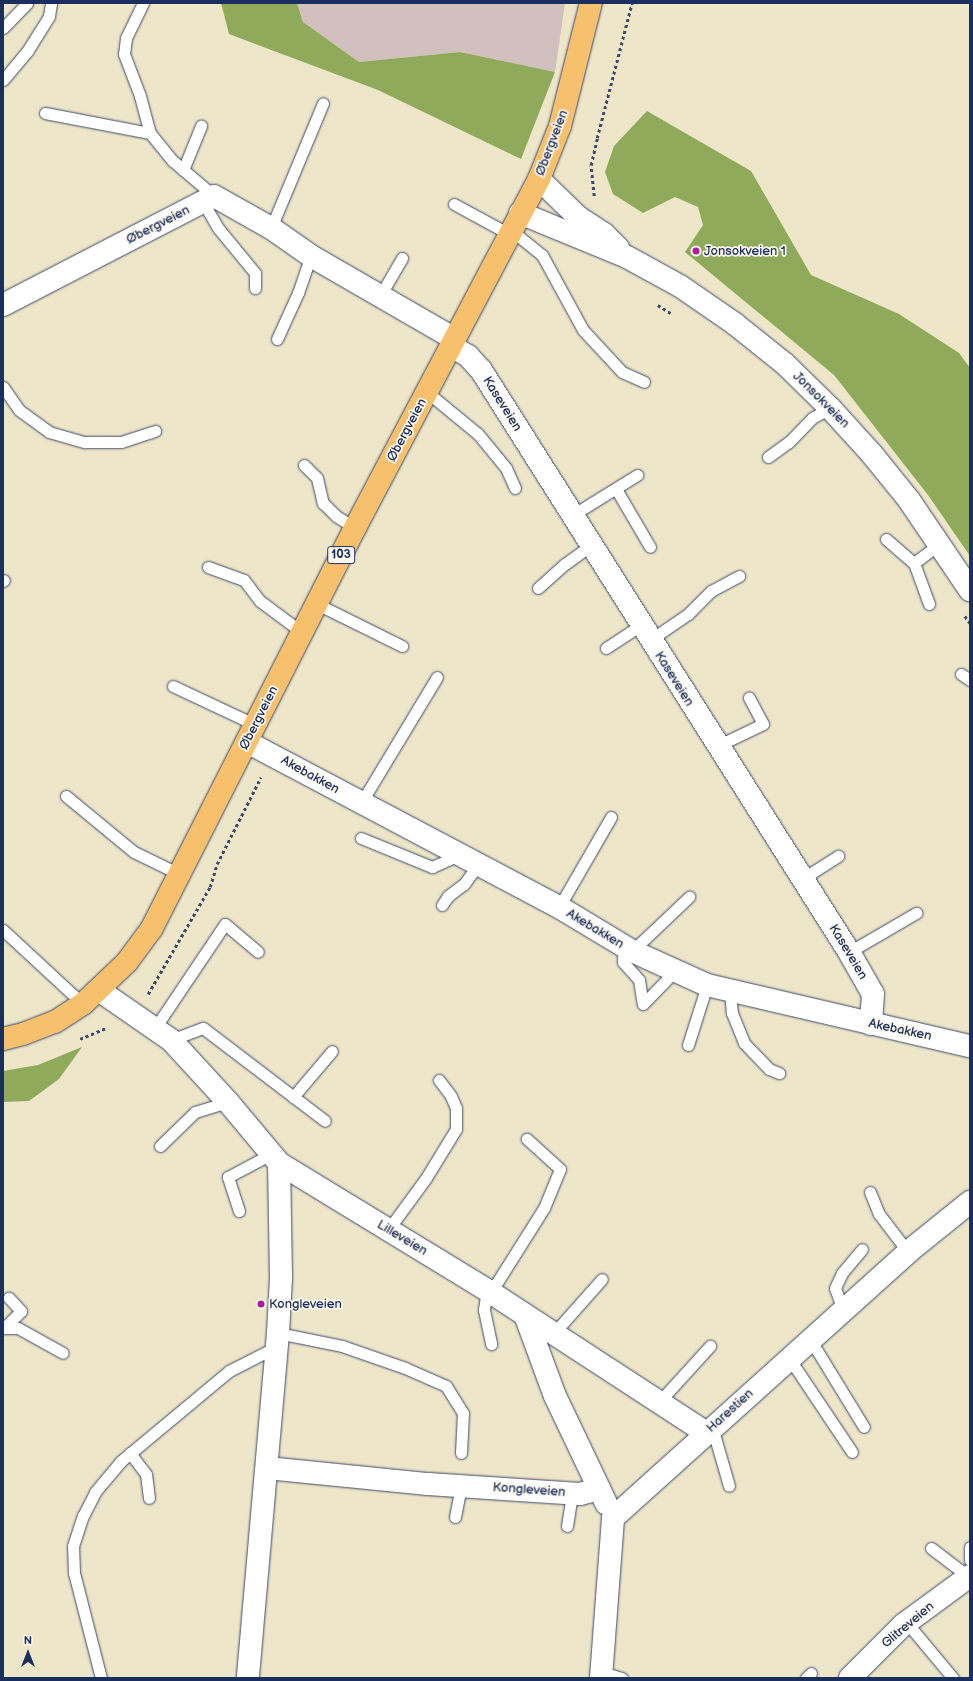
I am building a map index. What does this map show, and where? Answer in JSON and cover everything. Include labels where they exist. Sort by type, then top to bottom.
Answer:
[{"type":"main road","name":"Øbergveien","points":[[3,1039],[55,1022],[92,998],[127,962],[152,928],[177,874],[303,633],[355,528],[539,179],[560,126],[591,3]]},
{"type":"street","name":"Jonsokveien","points":[[539,179],[578,217],[604,234],[627,257]]},
{"type":"street","points":[[208,199],[271,228],[311,256],[380,296],[453,342]]},
{"type":"street","name":"Øbergveien","points":[[3,305],[208,199]]},
{"type":"street","name":"Jonsokveien","points":[[513,226],[627,257],[680,286],[735,324],[785,364],[830,408],[909,500],[970,590]]},
{"type":"street","name":"Kaseveien","points":[[453,342],[481,370],[571,516],[849,952],[873,994],[871,1024]]},
{"type":"street","name":"Akebakken","points":[[251,733],[271,753],[361,803],[559,907],[628,948],[707,985],[970,1046]]},
{"type":"street","points":[[92,998],[135,1017],[163,1034],[228,1102],[275,1158],[280,1278],[277,1340],[267,1468],[254,1584],[248,1678]]},
{"type":"street","name":"Lilleveien","points":[[275,1158],[388,1230],[489,1291],[659,1402],[709,1430]]},
{"type":"street","name":"Harestien","points":[[613,1518],[788,1358],[908,1252],[970,1202]]},
{"type":"street","points":[[525,1315],[555,1396],[613,1518],[608,1676]]},
{"type":"street","name":"Kongleveien","points":[[267,1468],[461,1486],[572,1493],[599,1489]]},
{"type":"street","name":"Glitreveien","points":[[858,1675],[907,1623],[970,1571]]},
{"type":"lane","points":[[3,28],[27,3]]},
{"type":"lane","points":[[3,80],[35,38],[49,16],[51,3]]},
{"type":"lane","points":[[143,3],[126,38],[124,54],[140,96],[150,134],[208,199],[218,228],[255,273],[255,288]]},
{"type":"lane","points":[[271,228],[323,103]]},
{"type":"lane","points":[[46,112],[150,134]]},
{"type":"lane","points":[[183,170],[201,126]]},
{"type":"lane","points":[[454,204],[513,226],[542,255],[583,330],[622,372],[644,382]]},
{"type":"lane","points":[[277,339],[298,293],[311,256]]},
{"type":"lane","points":[[380,296],[402,258]]},
{"type":"lane","points":[[3,387],[19,410],[49,432],[85,442],[121,442],[155,431]]},
{"type":"lane","points":[[427,392],[478,434],[506,468],[515,488]]},
{"type":"lane","points":[[768,457],[788,442],[812,418],[830,408]]},
{"type":"lane","points":[[304,465],[317,478],[323,503],[336,516],[355,528]]},
{"type":"lane","points":[[571,516],[637,475]]},
{"type":"lane","points":[[616,489],[650,547]]},
{"type":"lane","points":[[886,539],[914,563],[929,604]]},
{"type":"lane","points":[[914,563],[939,544]]},
{"type":"lane","points":[[538,588],[565,564],[590,546]]},
{"type":"lane","points":[[208,567],[244,580],[260,601],[303,633]]},
{"type":"lane","points":[[606,648],[688,614],[712,590],[739,576]]},
{"type":"lane","points":[[317,604],[402,646]]},
{"type":"lane","points":[[361,803],[437,677]]},
{"type":"lane","points":[[173,686],[251,733]]},
{"type":"lane","points":[[717,746],[763,724],[749,698]]},
{"type":"lane","points":[[66,796],[134,852],[177,874]]},
{"type":"lane","points":[[559,907],[611,817]]},
{"type":"lane","points":[[361,838],[432,867],[459,855]]},
{"type":"lane","points":[[802,879],[838,856]]},
{"type":"lane","points":[[442,905],[448,896],[464,884],[478,865]]},
{"type":"lane","points":[[675,970],[642,1004],[639,980],[623,962],[628,948],[690,897]]},
{"type":"lane","points":[[849,952],[916,913]]},
{"type":"lane","points":[[163,1034],[225,924],[258,952]]},
{"type":"lane","points":[[3,930],[92,998]]},
{"type":"lane","points":[[688,1045],[707,985]]},
{"type":"lane","points":[[730,991],[732,1013],[744,1043],[769,1069],[780,1073]]},
{"type":"lane","points":[[163,1034],[203,1028],[325,1121]]},
{"type":"lane","points":[[294,1098],[332,1051]]},
{"type":"lane","points":[[388,1230],[426,1178],[456,1129],[456,1108],[451,1096],[439,1080]]},
{"type":"lane","points":[[160,1146],[195,1112],[228,1102]]},
{"type":"lane","points":[[491,1344],[484,1310],[489,1291],[544,1208],[560,1169],[527,1139]]},
{"type":"lane","points":[[239,1211],[228,1177],[275,1158]]},
{"type":"lane","points":[[870,1192],[879,1214],[908,1252]]},
{"type":"lane","points":[[843,1310],[835,1288],[842,1273],[862,1249]]},
{"type":"lane","points":[[554,1333],[602,1279]]},
{"type":"lane","points":[[3,1328],[21,1311],[9,1298]]},
{"type":"lane","points":[[3,1328],[18,1328],[63,1353]]},
{"type":"lane","points":[[810,1339],[864,1427]]},
{"type":"lane","points":[[100,1678],[74,1573],[73,1546],[83,1516],[95,1492],[130,1453],[229,1371],[277,1340],[342,1346],[404,1368],[446,1386],[463,1413],[460,1453]]},
{"type":"lane","points":[[659,1402],[710,1346]]},
{"type":"lane","points":[[788,1358],[852,1452]]},
{"type":"lane","points":[[709,1430],[729,1486]]},
{"type":"lane","points":[[130,1453],[146,1474],[149,1498]]},
{"type":"lane","points":[[455,1517],[461,1486]]},
{"type":"lane","points":[[567,1526],[572,1493]]},
{"type":"lane","points":[[970,1547],[970,1571]]},
{"type":"lane","points":[[931,1548],[970,1571]]},
{"type":"lane","points":[[907,1623],[953,1678]]},
{"type":"path","points":[[578,217],[595,195],[591,165],[596,138],[631,15],[632,3]]},
{"type":"path","points":[[656,304],[674,316]]},
{"type":"path","points":[[962,610],[970,623]]},
{"type":"path","points":[[135,1017],[210,887],[217,864],[259,783],[271,753]]},
{"type":"shaded area","points":[[297,3],[565,3],[555,72],[460,52],[359,62],[303,22]]},
{"type":"green space","points":[[221,3],[297,3],[303,22],[359,62],[460,52],[555,72],[521,159],[378,90],[229,34]]},
{"type":"green space","points":[[647,111],[751,171],[811,275],[899,314],[959,353],[970,368],[970,556],[928,495],[834,375],[685,252],[703,225],[698,207],[675,197],[643,213],[613,194],[605,172],[614,146]]},
{"type":"green space","points":[[82,1047],[59,1079],[29,1101],[3,1102],[3,1071],[38,1065]]},
{"type":"place","name":"Jonsokveien 1","points":[[696,251]]},
{"type":"place","name":"Kongleveien","points":[[261,1304]]}]
